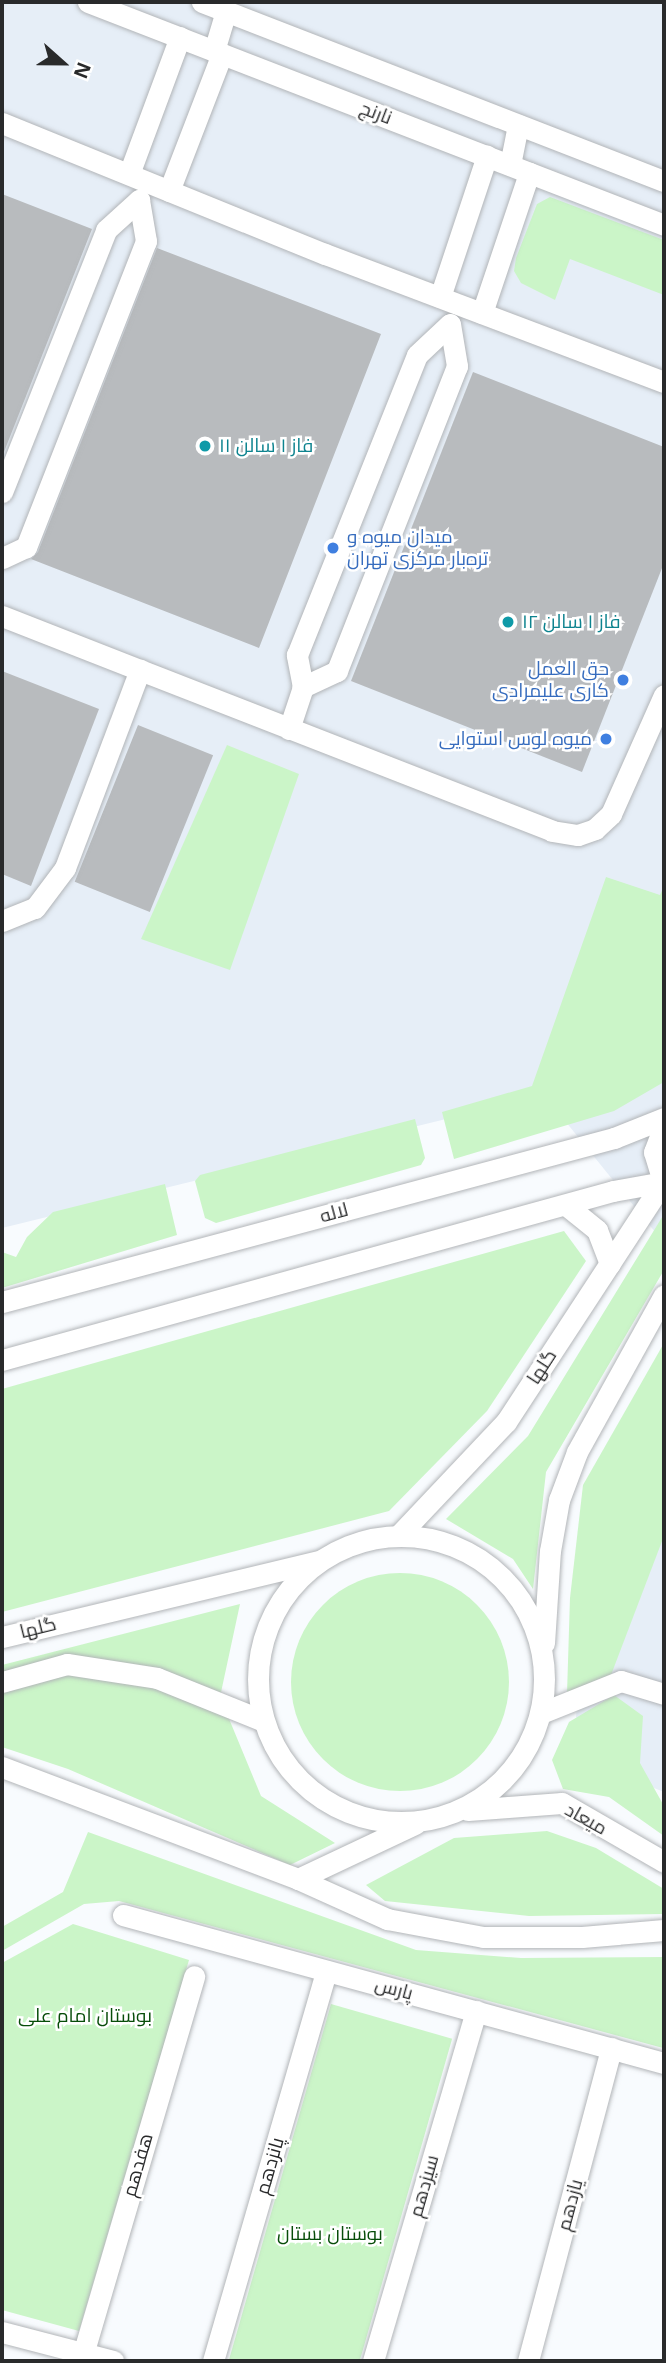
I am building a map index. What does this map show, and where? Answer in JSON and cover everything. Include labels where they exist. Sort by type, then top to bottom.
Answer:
[{"type":"street","name":"نارنج","points":[[88,2],[664,225]]},
{"type":"street","points":[[202,2],[664,181]]},
{"type":"street","points":[[169,191],[218,52],[226,11]]},
{"type":"street","points":[[2,492],[106,230],[138,185],[180,37]]},
{"type":"street","points":[[2,123],[138,185],[169,191],[664,382]]},
{"type":"street","points":[[482,313],[520,169],[518,125]]},
{"type":"street","points":[[303,687],[337,671],[457,366],[448,300],[487,156]]},
{"type":"street","points":[[2,558],[26,547],[146,241],[138,185]]},
{"type":"street","points":[[289,729],[303,687],[297,656],[417,355],[450,324]]},
{"type":"street","points":[[2,616],[552,831],[579,835],[595,829],[611,814],[664,695]]},
{"type":"street","points":[[2,921],[35,908],[65,868],[140,670]]},
{"type":"street","name":"لاله","points":[[2,1302],[614,1138],[664,1118]]},
{"type":"street","points":[[2,1360],[566,1205],[664,1183],[654,1152],[664,1126]]},
{"type":"street","name":"گلها","points":[[400,1535],[506,1422],[664,1183]]},
{"type":"street","points":[[566,1205],[597,1230],[610,1264]]},
{"type":"street","points":[[298,1879],[420,1822],[459,1811],[489,1793],[514,1768],[541,1713],[550,1551],[559,1500],[576,1452],[664,1295]]},
{"type":"street","points":[[420,1822],[381,1822],[344,1812],[311,1792],[285,1765],[264,1721],[258,1694],[259,1655],[270,1618],[291,1586],[320,1560],[371,1538],[400,1535],[445,1542],[495,1570],[524,1605],[543,1659]]},
{"type":"street","name":"گلها","points":[[2,1637],[320,1560]]},
{"type":"street","points":[[2,1682],[67,1664],[157,1678],[264,1721]]},
{"type":"street","points":[[541,1713],[621,1681],[664,1694]]},
{"type":"street","points":[[2,1766],[298,1879],[387,1919],[483,1937],[582,1937],[664,1930]]},
{"type":"street","name":"میعاد","points":[[459,1811],[525,1802],[562,1803],[664,1862]]},
{"type":"street","name":"پارس","points":[[123,1915],[664,2063]]},
{"type":"street","name":"پانزدهم","points":[[213,2361],[326,1971]]},
{"type":"street","name":"هفدهم","points":[[82,2357],[194,1976]]},
{"type":"street","name":"سیزدهم","points":[[373,2361],[476,2011]]},
{"type":"street","name":"یازدهم","points":[[528,2361],[611,2048]]},
{"type":"street","points":[[2,2332],[82,2357],[113,2361]]},
{"type":"shaded area","name":"میدان میوه و تره‌بار مرکزی تهران","points":[[2,2],[664,2],[664,1243],[544,1095],[2,1228]]},
{"type":"shaded area","points":[[664,1358],[664,1792],[654,1788],[576,1717],[595,1498]]},
{"type":"green space","points":[[550,197],[664,240],[664,295],[570,259],[555,300],[521,283],[514,271],[516,258],[537,204]]},
{"type":"green space","points":[[227,745],[299,774],[230,970],[141,939]]},
{"type":"green space","points":[[606,877],[660,895],[664,886],[664,1082],[614,1111],[454,1159],[442,1112],[532,1086]]},
{"type":"green space","points":[[415,1119],[425,1158],[421,1165],[216,1223],[205,1218],[195,1181],[200,1175]]},
{"type":"green space","points":[[165,1184],[177,1235],[2,1288],[2,1252],[16,1257],[27,1237],[53,1212]]},
{"type":"green space","points":[[664,1214],[664,1270],[546,1472],[533,1589],[513,1559],[446,1519],[528,1436]]},
{"type":"green space","points":[[564,1231],[586,1261],[487,1411],[389,1511],[2,1612],[2,1389]]},
{"type":"green space","points":[[664,1343],[664,1536],[611,1675],[567,1693],[570,1598],[583,1485]]},
{"type":"green space","points":[[411,1573],[442,1581],[461,1591],[477,1605],[491,1621],[501,1640],[509,1682],[501,1724],[491,1743],[477,1759],[461,1773],[432,1787],[389,1791],[368,1787],[339,1773],[309,1743],[295,1714],[291,1671],[295,1650],[309,1621],[339,1591],[368,1577]]},
{"type":"green space","points":[[240,1604],[220,1697],[261,1796],[335,1843],[290,1865],[68,1769],[2,1747],[2,1665]]},
{"type":"green space","points":[[614,1695],[643,1716],[640,1763],[664,1806],[664,1836],[609,1797],[563,1789],[552,1760],[569,1722]]},
{"type":"green space","points":[[547,1831],[596,1848],[664,1889],[664,1914],[529,1916],[385,1901],[366,1885],[454,1838]]},
{"type":"green space","points":[[88,1832],[416,1950],[521,1958],[664,1957],[663,2048],[119,1901],[84,1904],[2,1951],[2,1927],[63,1892]]},
{"type":"green space","name":"بوستان امام علی","points":[[73,1924],[189,1960],[79,2331],[2,2310],[2,1963]]},
{"type":"green space","name":"بوستان بستان","points":[[331,2004],[452,2039],[360,2361],[229,2361]]},
{"type":"building","points":[[2,194],[92,229],[2,457]]},
{"type":"building","name":"فاز ۱ سالن ۱۱","points":[[157,248],[381,334],[259,648],[31,559],[38,552]]},
{"type":"building","name":"فاز ۱ سالن ۱۲","points":[[473,372],[664,447],[664,563],[582,772],[351,681]]},
{"type":"building","points":[[2,671],[99,709],[31,886],[2,874]]},
{"type":"building","points":[[138,725],[213,755],[150,912],[75,882]]},
{"type":"place","name":"فاز ۱ سالن ۱۱","points":[[205,446]]},
{"type":"place","name":"میدان میوه و تره‌بار مرکزی تهران","points":[[333,548]]},
{"type":"place","name":"فاز ۱ سالن ۱۲","points":[[508,622]]},
{"type":"place","name":"حق العمل کاری علیمرادی","points":[[623,680]]},
{"type":"place","name":"میوه لوس استوایی","points":[[606,739]]}]
